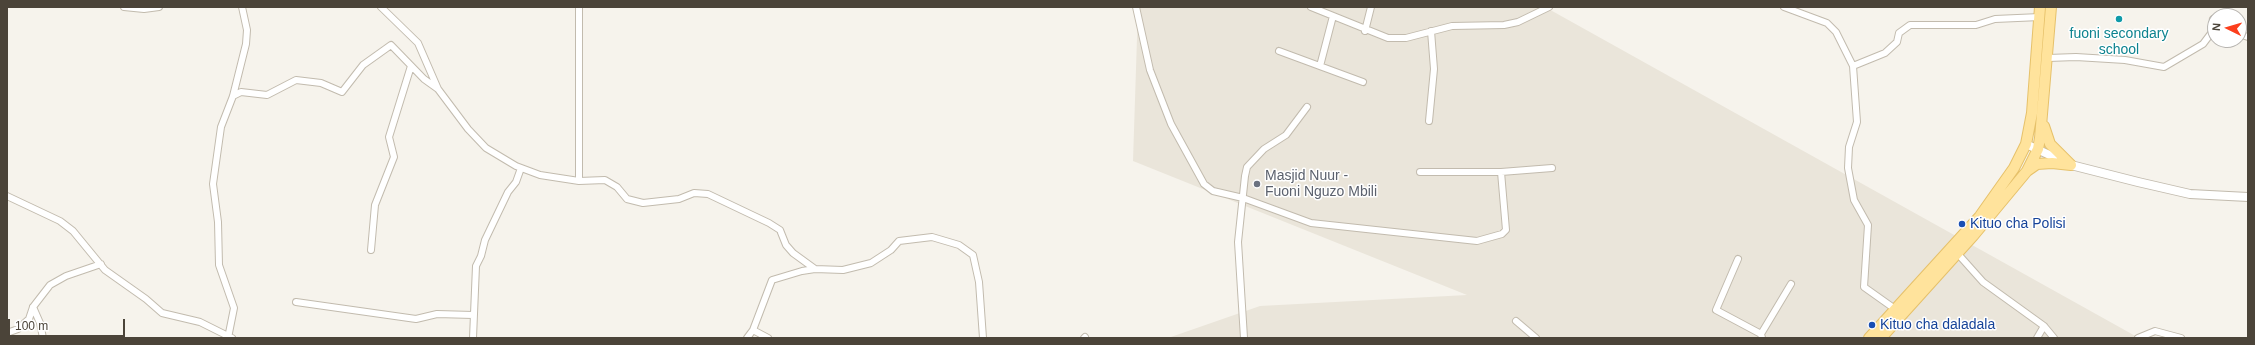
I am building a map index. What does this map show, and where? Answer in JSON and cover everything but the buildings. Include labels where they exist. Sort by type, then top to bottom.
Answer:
[{"type":"main road","points":[[1881,338],[1958,254],[1998,208],[2027,171],[2038,149],[2048,58],[2051,7]]},
{"type":"main road","points":[[1869,338],[1980,216],[2014,168],[2026,144],[2032,113],[2040,12]]},
{"type":"main road","points":[[2042,114],[2045,132],[2050,144],[2071,165]]},
{"type":"main road","points":[[2027,171],[2036,164],[2052,163],[2071,165]]},
{"type":"street","points":[[124,7],[144,9],[159,7]]},
{"type":"street","points":[[7,196],[60,221],[73,231],[105,270],[146,298],[162,313],[200,322],[230,337],[234,308],[219,265],[218,222],[213,184],[220,133],[233,96],[247,30],[242,7]]},
{"type":"street","points":[[381,7],[418,43],[438,89],[468,129],[486,148],[521,168],[540,175],[579,181],[605,180],[617,187],[627,199],[643,203],[679,198],[694,193],[708,194],[769,223],[780,230],[786,245],[793,253],[815,269]]},
{"type":"street","points":[[579,7],[579,181]]},
{"type":"street","points":[[1136,7],[1150,70],[1171,124],[1204,184],[1213,191],[1243,198],[1311,223],[1477,241],[1502,234],[1506,230],[1501,172]]},
{"type":"street","points":[[1311,7],[1365,31],[1388,38],[1406,38],[1452,26],[1496,25],[1518,22],[1549,7]]},
{"type":"street","points":[[1365,31],[1371,7]]},
{"type":"street","points":[[1784,7],[1827,22],[1836,32],[1853,66],[1857,122],[1849,147],[1848,168],[1854,200],[1868,225],[1864,287],[1895,309]]},
{"type":"street","points":[[1853,66],[1885,53],[1897,42],[1898,33],[1910,25],[1976,25],[1995,19],[2040,12]]},
{"type":"street","points":[[1320,66],[1333,16]]},
{"type":"street","points":[[1429,121],[1434,69],[1430,31]]},
{"type":"street","points":[[2048,58],[2076,57],[2125,60],[2164,67],[2203,44],[2207,39]]},
{"type":"street","points":[[233,96],[241,92],[267,94],[296,80],[321,83],[342,92],[363,65],[391,45],[424,79],[438,89]]},
{"type":"street","points":[[1279,51],[1363,82]]},
{"type":"street","points":[[370,250],[375,205],[394,157],[389,137],[411,66]]},
{"type":"street","points":[[1244,338],[1238,242],[1244,176],[1247,167],[1264,149],[1286,135],[1307,107]]},
{"type":"street","points":[[2026,144],[2071,165],[2190,194],[2248,197]]},
{"type":"street","points":[[473,338],[476,266],[481,256],[485,240],[508,192],[516,182],[521,168]]},
{"type":"street","points":[[1420,172],[1501,172],[1552,168]]},
{"type":"street","points":[[747,338],[753,330],[772,280],[802,271],[815,269],[843,270],[872,263],[891,250],[899,241],[932,237],[958,246],[973,255],[979,282],[983,338]]},
{"type":"street","points":[[1958,254],[1983,282],[2044,326],[2054,338]]},
{"type":"street","points":[[92,267],[96,258]]},
{"type":"street","points":[[1738,259],[1716,310],[1762,336],[1791,284]]},
{"type":"street","points":[[7,334],[18,329],[29,319],[33,307],[50,285],[66,276],[101,264]]},
{"type":"street","points":[[296,302],[416,319],[437,314],[473,315]]},
{"type":"street","points":[[33,307],[40,323],[43,338]]},
{"type":"street","points":[[1516,321],[1536,338]]},
{"type":"street","points":[[2037,338],[2044,326]]},
{"type":"street","points":[[753,330],[768,338]]},
{"type":"street","points":[[2138,338],[2155,331],[2181,338]]},
{"type":"shaded area","points":[[1138,7],[1545,7],[2139,338],[1168,338],[1260,306],[1467,295],[1133,161]]},
{"type":"place","name":"fuoni secondary school","points":[[2119,19]]},
{"type":"place","name":"Masjid Nuur - Fuoni Nguzo Mbili","points":[[1257,184]]},
{"type":"place","name":"Kituo cha Polisi","points":[[1962,224]]},
{"type":"place","name":"Kituo cha daladala","points":[[1872,325]]}]
